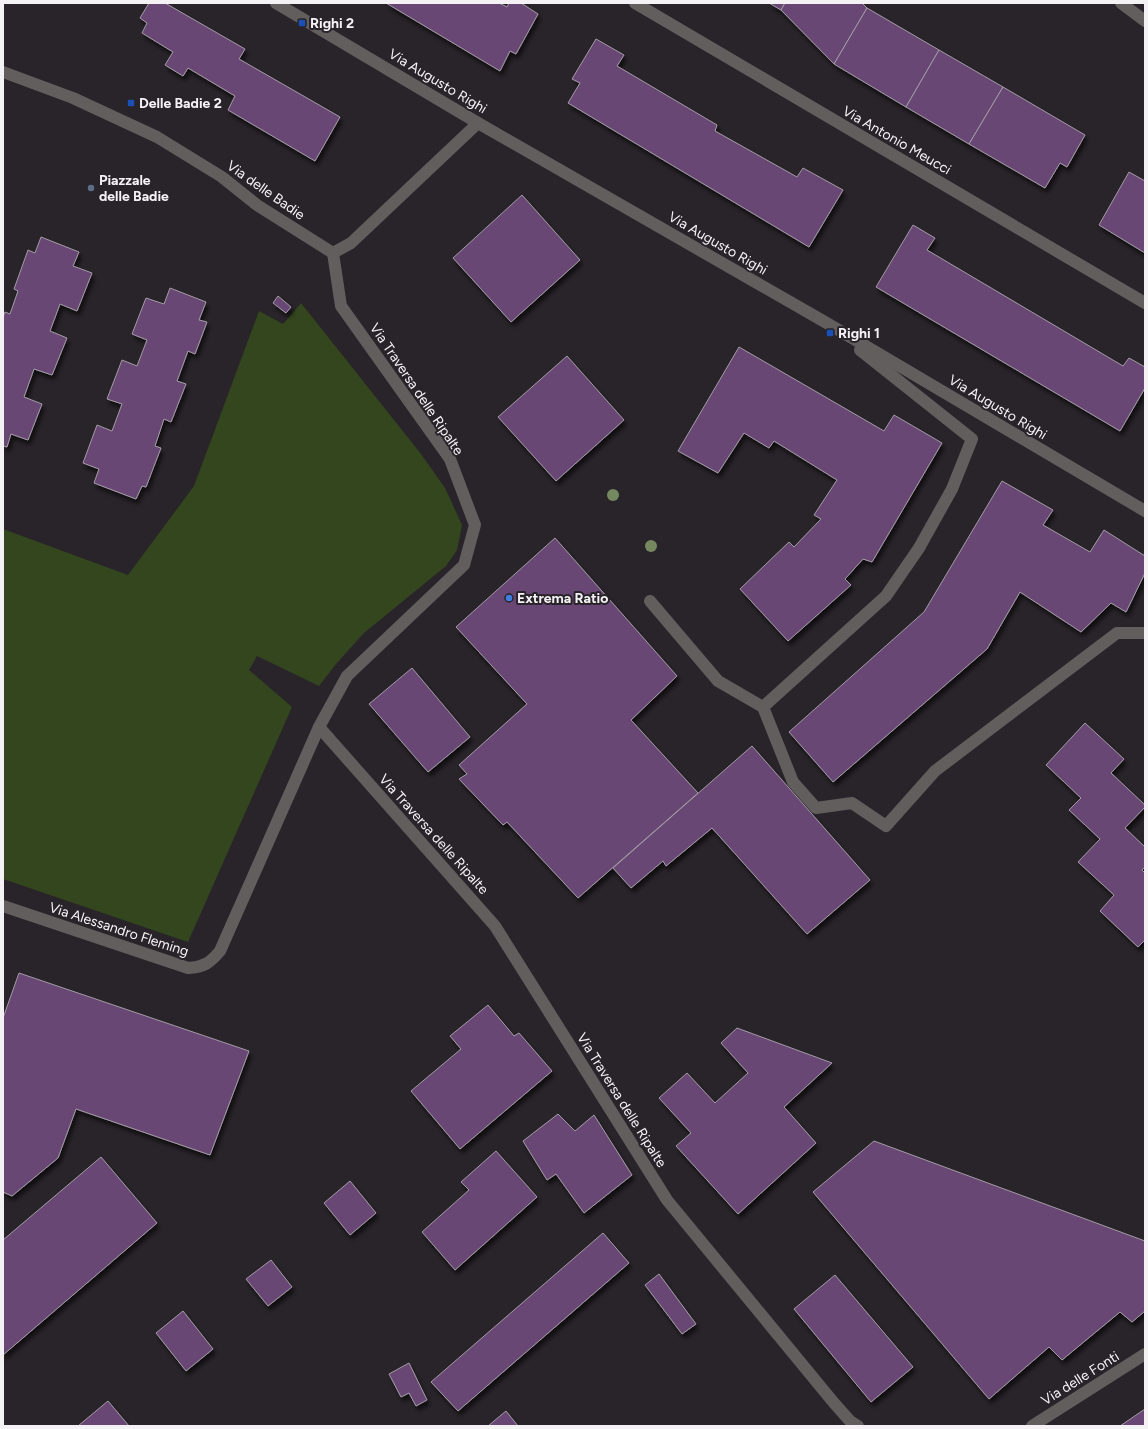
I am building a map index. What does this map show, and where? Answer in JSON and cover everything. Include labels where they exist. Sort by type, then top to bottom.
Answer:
[{"type":"street","name":"Via Augusto Righi","points":[[276,3],[478,123],[825,322],[1145,511]]},
{"type":"street","name":"Via Antonio Meucci","points":[[635,3],[1145,303]]},
{"type":"street","points":[[1121,3],[1145,21]]},
{"type":"street","name":"Via delle Badie","points":[[3,72],[73,98],[157,137],[222,177],[257,205],[332,253]]},
{"type":"street","points":[[332,253],[351,243],[478,123]]},
{"type":"street","name":"Via Traversa delle Ripalte","points":[[332,253],[341,306],[450,459],[475,525],[464,565],[347,676],[319,727],[495,926],[667,1200],[834,1403],[850,1421],[858,1426]]},
{"type":"street","points":[[763,707],[886,596],[919,548],[952,489],[972,439],[825,322]]},
{"type":"street","points":[[650,601],[718,680],[763,707],[793,782],[816,808],[852,803],[886,826],[935,771],[1117,633],[1145,633]]},
{"type":"street","name":"Via Alessandro Fleming","points":[[3,906],[188,968],[200,968],[212,961],[220,951],[319,727]]},
{"type":"street","name":"Via delle Fonti","points":[[1032,1426],[1145,1354]]},
{"type":"green space","points":[[301,303],[421,454],[445,488],[462,525],[457,550],[446,566],[364,633],[336,664],[319,686],[257,656],[249,670],[292,707],[188,942],[3,879],[3,529],[128,575],[194,486],[259,311],[283,324]]},
{"type":"building","points":[[149,3],[165,3],[245,49],[239,59],[340,117],[315,161],[228,110],[235,96],[188,68],[183,76],[165,65],[173,52],[142,33],[147,23],[140,18]]},
{"type":"building","points":[[386,3],[499,3],[507,7],[509,3],[521,3],[538,14],[516,54],[510,51],[500,71]]},
{"type":"building","points":[[769,3],[785,3],[781,10]]},
{"type":"building","points":[[785,3],[862,3],[867,8],[834,64],[781,10]]},
{"type":"building","points":[[867,8],[939,50],[906,107],[834,64]]},
{"type":"building","points":[[596,39],[624,55],[617,66],[717,125],[715,131],[797,177],[803,168],[843,190],[809,247],[568,103],[580,83],[572,79]]},
{"type":"building","points":[[939,50],[1003,87],[969,144],[906,107]]},
{"type":"building","points":[[1003,87],[1085,135],[1067,167],[1060,163],[1045,188],[969,144]]},
{"type":"building","points":[[1129,172],[1145,181],[1145,253],[1099,225]]},
{"type":"building","points":[[522,195],[580,260],[511,322],[453,258]]},
{"type":"building","points":[[913,225],[935,238],[927,250],[1123,366],[1129,358],[1145,367],[1145,388],[1120,431],[876,287]]},
{"type":"building","points":[[41,237],[79,252],[73,266],[92,273],[77,311],[60,304],[50,331],[67,338],[52,375],[34,369],[24,397],[42,404],[28,440],[11,434],[7,447],[3,446],[3,317],[5,312],[10,314],[18,291],[14,289],[28,250],[35,253]]},
{"type":"building","points":[[170,288],[206,302],[199,320],[207,322],[195,354],[188,351],[177,381],[186,384],[171,422],[164,419],[155,446],[161,448],[146,487],[142,486],[136,499],[94,483],[99,469],[83,463],[97,425],[112,431],[122,404],[107,399],[122,360],[137,366],[147,340],[132,334],[146,298],[164,304]]},
{"type":"building","points":[[278,296],[291,307],[286,313],[273,303]]},
{"type":"building","points":[[739,347],[884,431],[894,415],[942,443],[872,562],[863,559],[845,579],[851,585],[788,641],[740,589],[789,542],[794,547],[821,519],[814,515],[837,480],[774,441],[769,448],[744,433],[718,473],[678,451]]},
{"type":"building","points":[[567,356],[624,420],[556,481],[498,417]]},
{"type":"building","points":[[1002,481],[1053,510],[1043,525],[1090,552],[1104,530],[1145,556],[1145,573],[1126,612],[1111,603],[1081,632],[1020,592],[987,649],[833,782],[789,732],[924,612]]},
{"type":"building","points":[[555,538],[677,676],[631,720],[698,793],[578,898],[507,822],[503,825],[459,779],[467,774],[459,765],[527,704],[456,627]]},
{"type":"building","points":[[412,668],[470,737],[428,772],[369,704]]},
{"type":"building","points":[[1085,723],[1124,759],[1111,773],[1145,805],[1145,807],[1125,828],[1145,847],[1145,867],[1142,870],[1145,873],[1145,940],[1138,947],[1100,911],[1114,895],[1078,862],[1100,839],[1069,810],[1081,798],[1046,765]]},
{"type":"building","points":[[752,746],[870,880],[807,934],[712,828],[666,866],[663,861],[631,888],[613,868]]},
{"type":"building","points":[[19,973],[249,1051],[210,1155],[76,1109],[58,1158],[12,1196],[3,1192],[3,1018]]},
{"type":"building","points":[[488,1005],[514,1036],[519,1033],[552,1071],[460,1149],[411,1091],[461,1049],[450,1036]]},
{"type":"building","points":[[737,1028],[832,1063],[784,1107],[816,1143],[738,1214],[676,1146],[691,1133],[659,1098],[687,1073],[715,1103],[748,1073],[721,1043]]},
{"type":"building","points":[[558,1114],[575,1131],[594,1115],[632,1175],[584,1213],[556,1174],[547,1180],[523,1141]]},
{"type":"building","points":[[874,1141],[1145,1241],[1145,1311],[1132,1322],[1120,1312],[1062,1360],[1049,1347],[989,1399],[813,1192]]},
{"type":"building","points":[[496,1151],[537,1197],[455,1270],[422,1232],[469,1190],[461,1182]]},
{"type":"building","points":[[101,1157],[157,1223],[3,1355],[3,1240]]},
{"type":"building","points":[[350,1181],[376,1213],[350,1235],[324,1203]]},
{"type":"building","points":[[603,1233],[629,1263],[458,1411],[431,1382]]},
{"type":"building","points":[[271,1260],[292,1287],[268,1306],[246,1279]]},
{"type":"building","points":[[659,1274],[696,1324],[682,1334],[645,1285]]},
{"type":"building","points":[[835,1275],[913,1367],[871,1402],[794,1309]]},
{"type":"building","points":[[183,1311],[213,1349],[186,1371],[156,1333]]},
{"type":"building","points":[[409,1363],[427,1400],[416,1406],[409,1393],[401,1397],[389,1374]]},
{"type":"building","points":[[108,1401],[129,1426],[78,1426]]},
{"type":"building","points":[[1145,1409],[1145,1426],[1120,1426]]},
{"type":"building","points":[[506,1411],[518,1426],[488,1426]]},
{"type":"place","name":"Righi 2","points":[[302,23]]},
{"type":"place","name":"Delle Badie 2","points":[[131,103]]},
{"type":"place","name":"Piazzale delle Badie","points":[[91,188]]},
{"type":"place","name":"Righi 1","points":[[830,333]]},
{"type":"place","name":"Extrema Ratio","points":[[509,598]]}]
